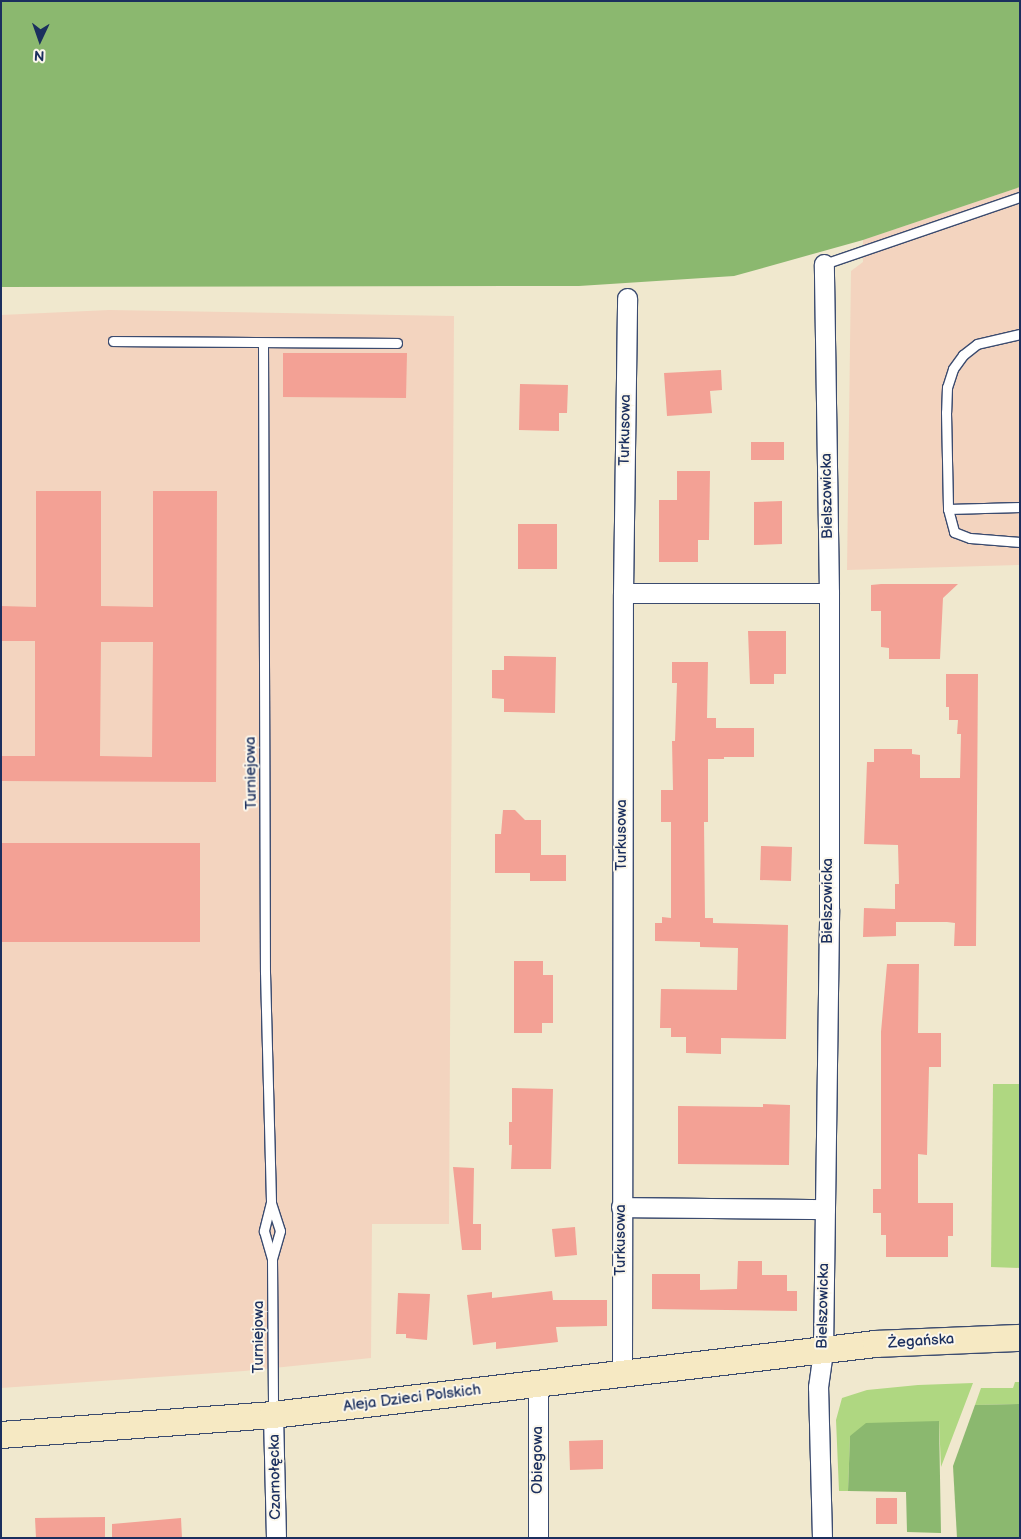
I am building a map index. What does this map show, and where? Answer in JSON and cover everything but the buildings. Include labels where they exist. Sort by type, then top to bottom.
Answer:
[{"type":"street","name":"Bielszowicka","points":[[822,1538],[818,1387],[823,1351],[825,1209],[829,593],[824,264]]},
{"type":"street","name":"Turkusowa","points":[[622,1373],[623,593],[627,298]]},
{"type":"street","points":[[623,593],[829,593]]},
{"type":"street","points":[[621,1207],[825,1209]]},
{"type":"street","name":"Żegańska","points":[[823,1351],[876,1344],[936,1340],[1020,1338]]},
{"type":"street","name":"Aleja Dzieci Polskich","points":[[1,1435],[273,1415],[823,1351]]},
{"type":"street","name":"Obiegowa","points":[[538,1383],[538,1538]]},
{"type":"street","name":"Czarnołęcka","points":[[273,1415],[276,1538]]},
{"type":"lane","points":[[824,264],[1020,197]]},
{"type":"lane","points":[[1020,334],[977,344],[963,355],[953,369],[947,387],[948,509],[954,532],[970,538],[1020,542]]},
{"type":"lane","points":[[113,341],[397,343]]},
{"type":"lane","name":"Turniejowa","points":[[263,343],[265,972],[271,1202],[264,1231],[272,1259],[273,1415]]},
{"type":"lane","points":[[948,509],[1020,507]]},
{"type":"lane","name":"Turniejowa","points":[[271,1202],[280,1231],[272,1259]]},
{"type":"shaded area","points":[[1020,187],[1020,565],[847,570],[851,271],[863,262],[863,240]]},
{"type":"shaded area","points":[[109,310],[454,316],[449,1224],[372,1224],[371,1358],[244,1371],[1,1388],[1,315]]},
{"type":"green space","points":[[1,1],[1020,1],[1020,187],[863,240],[734,276],[579,286],[1,287]]},
{"type":"green space","points":[[993,1084],[1020,1084],[1020,1268],[991,1267]]},
{"type":"green space","points":[[1015,1382],[1020,1382],[1020,1404],[975,1405],[981,1388],[1013,1388]]},
{"type":"green space","points":[[973,1383],[941,1467],[939,1421],[850,1436],[848,1491],[839,1491],[836,1420],[842,1398],[867,1390],[918,1385]]},
{"type":"green space","points":[[1020,1404],[1020,1538],[957,1538],[953,1466],[975,1405]]},
{"type":"green space","points":[[939,1421],[941,1533],[907,1532],[906,1492],[848,1491],[850,1436],[866,1423]]}]
